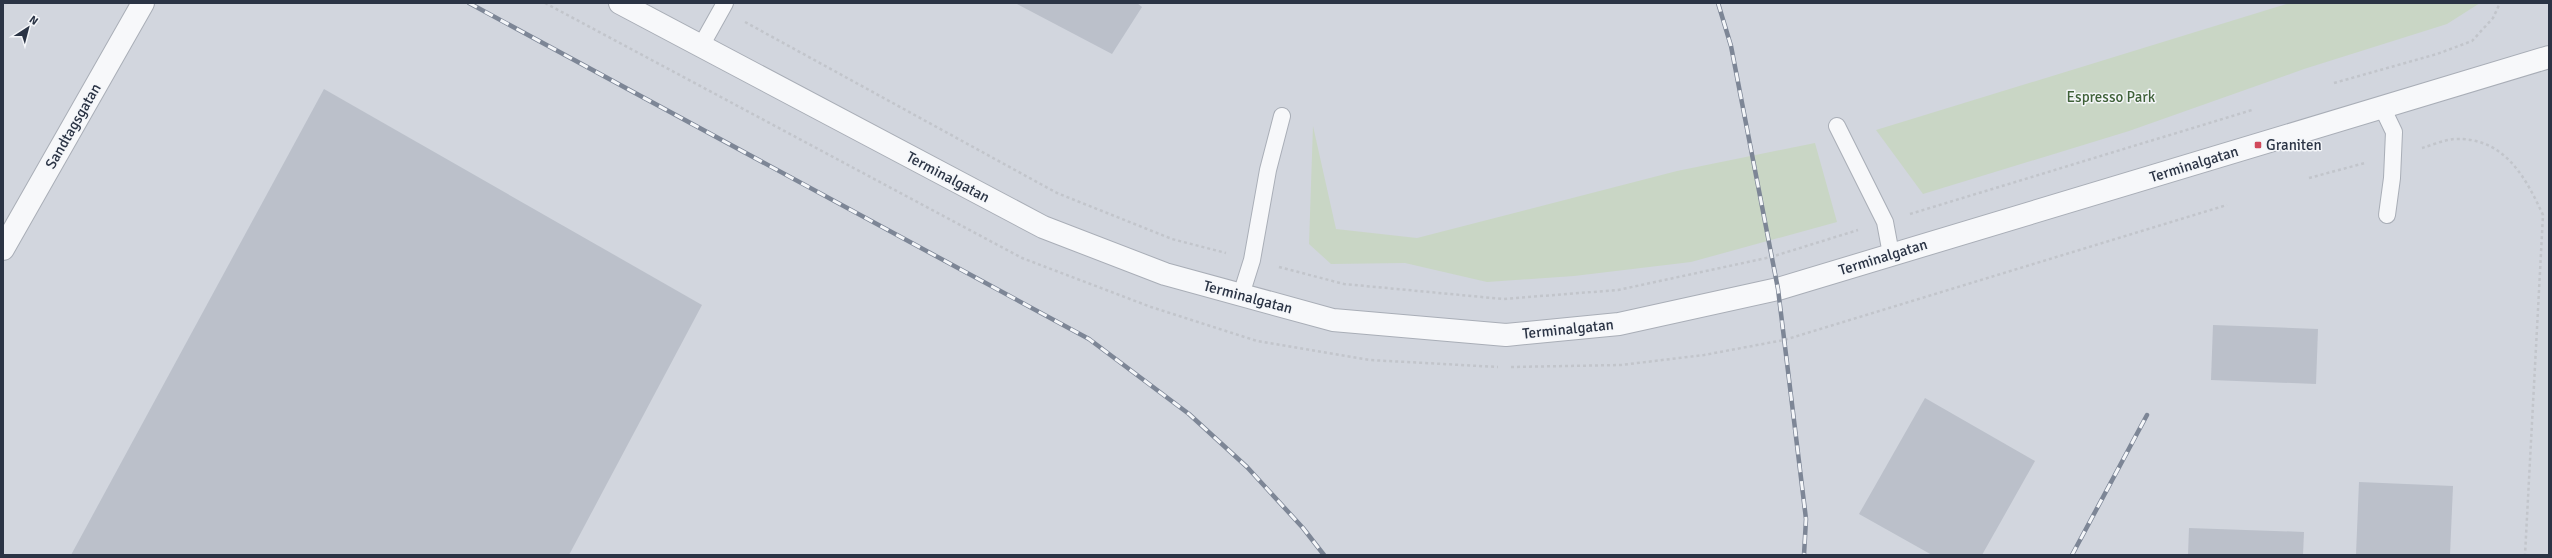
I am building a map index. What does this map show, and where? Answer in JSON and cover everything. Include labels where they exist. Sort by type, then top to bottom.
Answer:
[{"type":"street","name":"Sandtagsgatan","points":[[3,249],[143,3]]},
{"type":"street","name":"Terminalgatan","points":[[620,3],[1043,227],[1165,274],[1333,320],[1506,335],[1619,324],[1778,289],[2549,57]]},
{"type":"lane","points":[[701,46],[723,6]]},
{"type":"lane","points":[[2382,107],[2394,132],[2394,155],[2387,215]]},
{"type":"lane","points":[[1241,295],[1252,260],[1268,170],[1282,116]]},
{"type":"lane","points":[[1837,126],[1885,222],[1891,254]]},
{"type":"path","points":[[545,3],[1022,258],[1151,306],[1257,341],[1370,360],[1511,367],[1621,365],[1704,355],[1784,340],[2227,204]]},
{"type":"path","points":[[2334,83],[2436,54],[2472,41],[2493,18],[2500,3]]},
{"type":"path","points":[[723,6],[1057,193],[1172,239],[1344,284],[1503,299],[1618,290],[1771,257],[2252,110]]},
{"type":"path","points":[[2309,178],[2453,139],[2471,140],[2493,148],[2512,162],[2527,181],[2543,215],[2525,555]]},
{"type":"shaded area","points":[[3,3],[2549,3],[2549,555],[3,555]]},
{"type":"green space","name":"Espresso Park","points":[[2290,3],[2480,3],[2447,24],[2304,69],[2129,131],[1923,194],[1876,130]]},
{"type":"green space","points":[[1313,126],[1336,229],[1417,238],[1677,171],[1815,143],[1837,222],[1691,262],[1574,276],[1487,282],[1405,263],[1331,264],[1309,244]]},
{"type":"building","points":[[1015,3],[1137,3],[1142,7],[1112,54]]},
{"type":"building","points":[[324,89],[702,305],[569,555],[71,555]]},
{"type":"building","points":[[2213,325],[2318,329],[2316,384],[2211,380]]},
{"type":"building","points":[[1925,398],[2035,461],[1982,555],[1932,555],[1859,514]]},
{"type":"building","points":[[2359,482],[2453,486],[2450,555],[2356,555]]},
{"type":"building","points":[[2189,528],[2304,532],[2303,555],[2188,555]]},
{"type":"railway","points":[[469,3],[1089,339],[1189,414],[1247,467],[1303,528],[1324,555]]},
{"type":"railway","points":[[1718,3],[1731,46],[1778,289],[1806,519],[1804,555]]},
{"type":"railway","points":[[2072,555],[2147,415]]},
{"type":"place","name":"Graniten","points":[[2258,145]]}]
